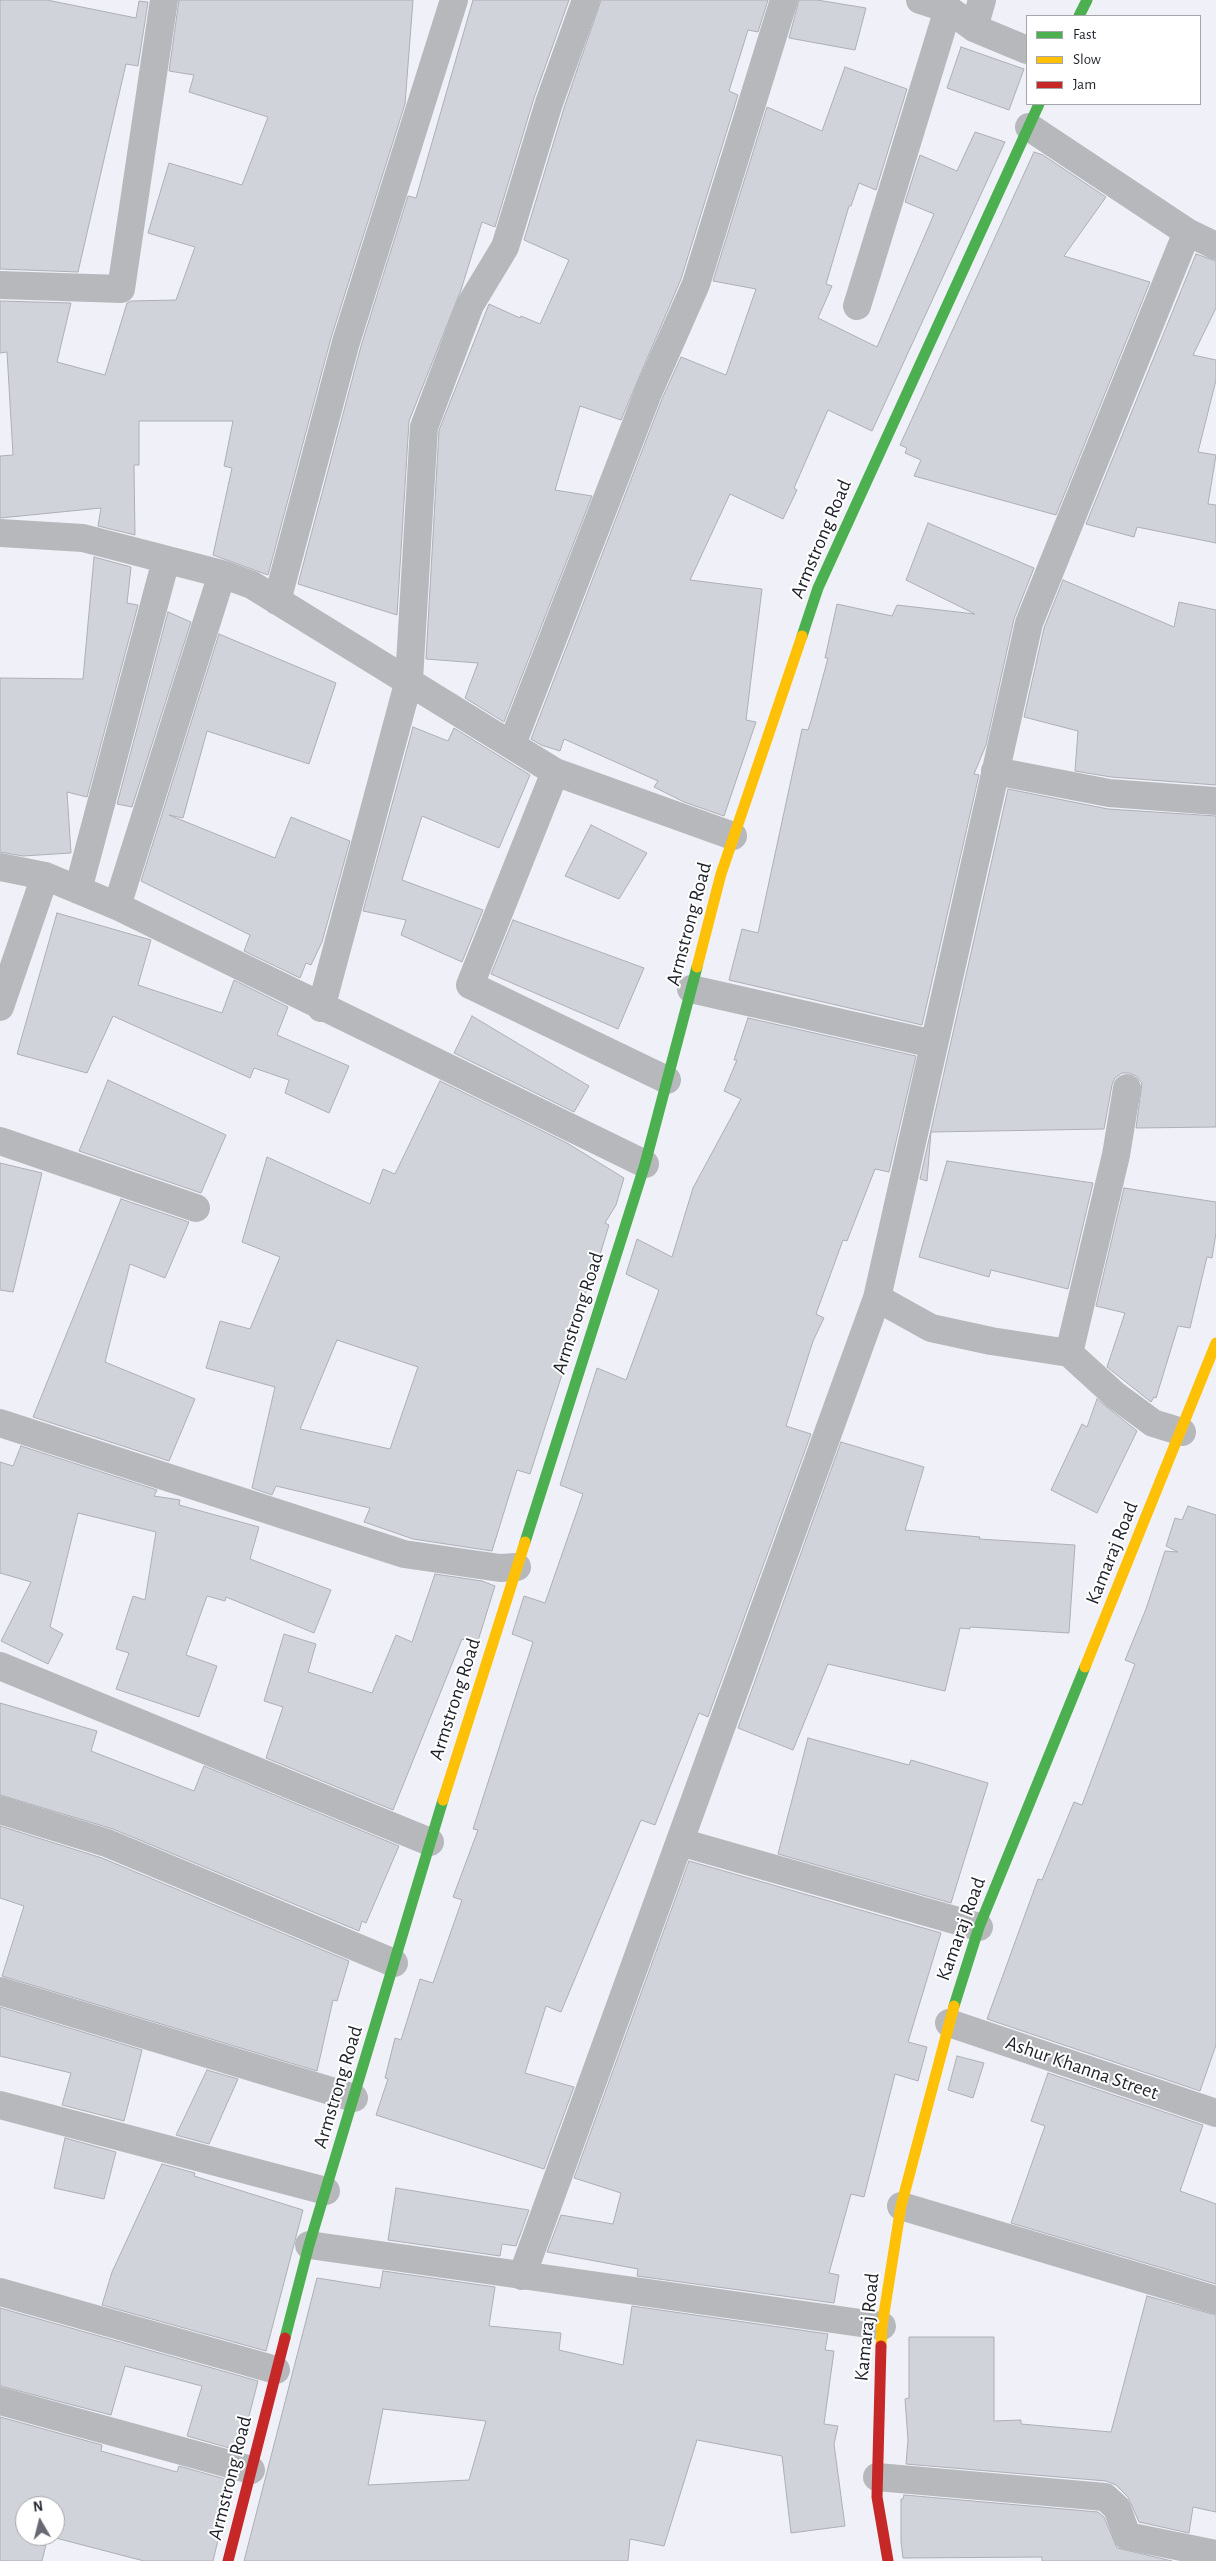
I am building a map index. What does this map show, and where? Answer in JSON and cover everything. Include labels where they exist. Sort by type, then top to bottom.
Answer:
[{"type":"street","points":[[0,285],[121,289],[164,0]]},
{"type":"street","points":[[277,601],[346,342],[454,0]]},
{"type":"street","points":[[321,1008],[408,680],[424,427],[470,305],[505,246],[549,102],[586,0]]},
{"type":"street","points":[[512,744],[648,393],[696,284],[784,0]]},
{"type":"street","points":[[920,0],[948,10],[974,28],[1026,50]]},
{"type":"street","points":[[974,28],[982,0]]},
{"type":"street","points":[[1080,15],[1087,0]]},
{"type":"street","points":[[857,306],[948,10]]},
{"type":"street","points":[[1034,116],[1187,232],[1216,246]]},
{"type":"street","name":"Armstrong Road","points":[[228,2561],[308,2245],[326,2191],[430,1842],[645,1164],[721,874],[818,588],[1034,116]]},
{"type":"street","points":[[522,2276],[877,1298],[1029,622],[1187,232]]},
{"type":"street","points":[[0,534],[83,538],[222,574],[252,585],[555,772],[734,836]]},
{"type":"street","points":[[78,890],[166,560]]},
{"type":"street","points":[[117,906],[222,574]]},
{"type":"street","points":[[995,771],[1109,793],[1216,801]]},
{"type":"street","points":[[555,772],[470,985],[667,1080]]},
{"type":"street","points":[[0,867],[45,876],[117,906],[321,1008],[645,1164]]},
{"type":"street","points":[[0,1007],[45,876]]},
{"type":"street","points":[[691,989],[934,1044]]},
{"type":"street","points":[[1068,1353],[1116,1155],[1127,1088]]},
{"type":"street","points":[[0,1141],[196,1208]]},
{"type":"street","points":[[877,1298],[931,1328],[991,1341],[1068,1353],[1115,1395],[1153,1423],[1182,1432]]},
{"type":"street","name":"Kamaraj Road","points":[[888,2561],[877,2497],[882,2326],[902,2206],[948,2023],[979,1927],[1182,1432],[1216,1343]]},
{"type":"street","points":[[0,1423],[404,1554],[500,1568],[517,1567]]},
{"type":"street","points":[[0,1666],[430,1842]]},
{"type":"street","points":[[0,1810],[107,1843],[394,1963]]},
{"type":"street","points":[[680,1842],[979,1927]]},
{"type":"street","points":[[0,1991],[354,2098]]},
{"type":"street","name":"Ashur Khanna Street","points":[[948,2023],[1216,2113]]},
{"type":"street","points":[[0,2105],[326,2191]]},
{"type":"street","points":[[902,2206],[1216,2300]]},
{"type":"street","points":[[308,2245],[882,2326]]},
{"type":"street","points":[[0,2292],[276,2370]]},
{"type":"street","points":[[0,2401],[251,2470]]},
{"type":"street","points":[[877,2477],[1105,2497],[1117,2508],[1127,2536],[1216,2554]]},
{"type":"building","points":[[0,0],[47,0],[136,18],[139,1],[148,2],[138,66],[126,64],[78,272],[0,269]]},
{"type":"building","points":[[179,0],[413,0],[405,104],[331,338],[268,575],[213,555],[232,468],[224,466],[233,421],[139,421],[139,465],[134,465],[135,535],[98,526],[101,508],[0,518],[0,456],[13,455],[7,352],[0,353],[0,301],[71,303],[57,362],[105,375],[127,303],[131,301],[176,300],[195,247],[148,233],[169,163],[242,185],[268,117],[189,92],[194,75],[169,71]]},
{"type":"building","points":[[473,0],[569,0],[534,98],[495,227],[482,222],[461,290],[409,421],[397,615],[298,584],[361,346],[408,196],[416,198]]},
{"type":"building","points":[[601,0],[768,0],[758,32],[748,30],[729,91],[738,95],[681,279],[621,420],[580,406],[555,490],[592,496],[504,722],[465,698],[478,663],[426,659],[439,430],[489,304],[520,318],[521,316],[540,324],[569,260],[524,240],[564,108]]},
{"type":"building","points":[[799,0],[817,0],[866,8],[855,50],[789,38]]},
{"type":"building","points":[[961,47],[1024,69],[1009,110],[947,88]]},
{"type":"building","points":[[845,67],[907,89],[876,190],[859,183],[851,206],[849,206],[826,284],[832,286],[818,318],[877,347],[934,214],[905,202],[920,155],[957,171],[975,132],[1005,142],[872,431],[828,410],[794,488],[797,490],[783,519],[730,494],[690,580],[762,589],[746,720],[756,722],[724,816],[684,802],[654,787],[658,781],[564,739],[560,751],[541,745],[531,739],[662,399],[681,357],[726,375],[756,289],[713,281],[767,107],[822,131]]},
{"type":"building","points":[[1034,152],[1043,155],[1106,197],[1064,256],[1150,282],[1056,515],[914,476],[921,460],[905,453],[907,448],[900,445]]},
{"type":"building","points":[[1196,254],[1216,261],[1216,308],[1193,355],[1216,360],[1216,380],[1198,452],[1216,455],[1208,504],[1216,505],[1216,543],[1137,527],[1134,537],[1086,524]]},
{"type":"building","points":[[928,523],[1034,568],[1014,619],[986,745],[974,774],[979,775],[922,1025],[729,980],[742,929],[758,933],[802,729],[808,730],[811,721],[828,658],[825,658],[837,604],[892,616],[897,605],[975,614],[906,580]]},
{"type":"building","points":[[94,557],[131,567],[127,603],[138,605],[87,797],[67,792],[71,853],[23,856],[0,852],[0,678],[83,679]]},
{"type":"building","points":[[1063,580],[1174,627],[1179,602],[1216,610],[1216,785],[1111,777],[1075,771],[1078,731],[1024,717],[1044,628]]},
{"type":"building","points":[[168,612],[191,622],[132,807],[117,804]]},
{"type":"building","points":[[219,634],[336,683],[309,764],[207,731],[183,818],[169,815],[275,858],[291,817],[350,841],[322,942],[311,965],[306,963],[300,978],[244,951],[250,935],[141,881]]},
{"type":"building","points":[[413,727],[448,741],[454,728],[530,775],[499,848],[422,816],[402,880],[483,910],[462,962],[401,935],[406,920],[363,911]]},
{"type":"building","points":[[1008,789],[1108,809],[1216,816],[1216,1127],[1136,1128],[1142,1083],[1136,1076],[1122,1073],[1115,1078],[1112,1085],[1104,1129],[931,1132],[927,1181],[920,1179]]},
{"type":"building","points":[[591,825],[647,853],[619,899],[565,876]]},
{"type":"building","points":[[57,913],[151,940],[138,985],[222,1013],[234,980],[288,1007],[277,1035],[349,1066],[329,1113],[285,1093],[289,1080],[254,1068],[250,1078],[113,1016],[87,1073],[17,1054]]},
{"type":"building","points":[[513,920],[644,968],[618,1029],[491,974]]},
{"type":"building","points":[[472,1016],[589,1086],[574,1112],[454,1053]]},
{"type":"building","points":[[748,1018],[916,1056],[889,1172],[875,1169],[847,1241],[843,1240],[816,1314],[824,1318],[813,1341],[786,1426],[811,1434],[708,1717],[699,1713],[655,1825],[641,1820],[561,2012],[546,2006],[525,2073],[574,2087],[544,2169],[376,2115],[388,2079],[385,2078],[395,2038],[401,2040],[420,1979],[433,1983],[462,1900],[453,1897],[478,1830],[473,1829],[533,1642],[512,1634],[524,1596],[545,1603],[583,1494],[560,1485],[597,1368],[626,1380],[659,1290],[626,1274],[637,1239],[672,1257],[693,1188],[741,1099],[724,1091],[737,1060],[734,1060]]},
{"type":"building","points":[[108,1080],[226,1135],[201,1193],[79,1151]]},
{"type":"building","points":[[440,1081],[567,1143],[624,1178],[616,1205],[605,1223],[609,1225],[595,1271],[565,1341],[570,1343],[566,1355],[568,1356],[530,1474],[517,1470],[492,1551],[413,1539],[364,1522],[370,1508],[276,1486],[272,1495],[252,1488],[275,1387],[206,1368],[220,1321],[250,1329],[280,1257],[242,1242],[267,1157],[370,1204],[383,1169],[395,1174]],"holes":[[[337,1340],[418,1367],[390,1449],[300,1429]]]},
{"type":"building","points":[[947,1161],[1093,1183],[1068,1289],[991,1270],[989,1277],[919,1257]]},
{"type":"building","points":[[0,1163],[42,1173],[13,1292],[0,1290]]},
{"type":"building","points":[[1124,1188],[1216,1202],[1216,1233],[1212,1258],[1207,1257],[1190,1328],[1178,1326],[1156,1398],[1154,1397],[1151,1402],[1107,1367],[1125,1313],[1096,1306]]},
{"type":"building","points":[[121,1199],[189,1222],[165,1278],[130,1264],[105,1362],[195,1399],[169,1461],[33,1417]]},
{"type":"building","points":[[1097,1399],[1137,1431],[1097,1513],[1051,1490],[1082,1424],[1087,1427]]},
{"type":"building","points":[[841,1442],[924,1467],[905,1530],[980,1537],[979,1539],[1075,1545],[1069,1633],[960,1628],[945,1691],[828,1664],[793,1750],[738,1728]]},
{"type":"building","points":[[21,1446],[157,1490],[154,1496],[180,1500],[179,1505],[259,1527],[250,1559],[331,1590],[314,1633],[226,1597],[225,1601],[207,1596],[186,1655],[217,1666],[199,1717],[116,1689],[129,1653],[116,1649],[133,1596],[145,1600],[156,1532],[78,1513],[50,1627],[63,1634],[48,1664],[1,1641],[31,1582],[0,1573],[0,1462],[13,1466]]},
{"type":"building","points":[[1188,1506],[1216,1515],[1216,2045],[1200,2091],[987,2019],[1038,1879],[1042,1880],[1074,1802],[1082,1805],[1135,1664],[1125,1660],[1146,1609],[1165,1551],[1178,1552],[1166,1546],[1175,1518],[1182,1520]]},
{"type":"building","points":[[435,1574],[482,1581],[495,1586],[477,1644],[462,1639],[393,1810],[266,1758],[283,1707],[264,1701],[284,1634],[316,1644],[308,1672],[372,1693],[396,1635],[412,1642]]},
{"type":"building","points":[[0,1703],[97,1731],[91,1751],[194,1791],[204,1766],[399,1846],[366,1923],[362,1921],[359,1931],[113,1829],[0,1795]]},
{"type":"building","points":[[808,1738],[909,1765],[911,1760],[988,1783],[951,1903],[778,1854]]},
{"type":"building","points":[[0,1826],[102,1858],[349,1961],[337,2001],[333,2000],[317,2071],[2,1976],[24,1906],[0,1898]]},
{"type":"building","points":[[689,1861],[941,1933],[908,2042],[927,2047],[918,2081],[895,2074],[864,2197],[851,2194],[829,2273],[839,2275],[834,2303],[637,2276],[638,2269],[547,2252],[561,2215],[613,2224],[621,2193],[574,2178]]},
{"type":"building","points":[[0,2007],[142,2050],[124,2121],[62,2105],[71,2073],[0,2056]]},
{"type":"building","points":[[957,2056],[984,2063],[973,2098],[948,2090]]},
{"type":"building","points":[[207,2070],[238,2079],[209,2144],[176,2135]]},
{"type":"building","points":[[1048,2073],[1203,2125],[1180,2191],[1216,2204],[1216,2284],[1011,2223],[1045,2126],[1031,2121]]},
{"type":"building","points":[[65,2138],[116,2152],[104,2199],[54,2188]]},
{"type":"building","points":[[162,2164],[195,2173],[194,2176],[303,2210],[266,2351],[102,2305],[112,2272]]},
{"type":"building","points":[[396,2188],[529,2210],[516,2246],[502,2244],[500,2256],[388,2240]]},
{"type":"building","points":[[383,2271],[495,2287],[489,2326],[561,2333],[559,2350],[623,2365],[632,2306],[828,2334],[825,2350],[834,2351],[824,2424],[838,2426],[834,2444],[845,2526],[791,2533],[782,2456],[697,2440],[664,2546],[630,2539],[628,2561],[244,2561],[317,2278],[380,2288]],"holes":[[[383,2409],[486,2421],[469,2480],[368,2485]]]},
{"type":"building","points":[[1147,2296],[1216,2315],[1216,2512],[1193,2507],[1189,2533],[1139,2522],[1128,2497],[1116,2485],[1106,2481],[906,2464],[908,2440],[905,2399],[909,2398],[909,2337],[994,2337],[994,2421],[1021,2420],[1021,2424],[1111,2432]]},
{"type":"building","points":[[0,2308],[258,2381],[240,2451],[187,2436],[202,2386],[125,2366],[111,2415],[0,2386]]},
{"type":"building","points":[[0,2417],[102,2445],[101,2451],[177,2472],[179,2466],[232,2481],[213,2561],[144,2561],[65,2540],[65,2496],[15,2496],[15,2546],[46,2546],[42,2561],[0,2561]]},
{"type":"building","points":[[904,2495],[1098,2512],[1104,2517],[1117,2548],[1172,2561],[1042,2561],[1042,2557],[903,2558],[901,2499],[903,2499]]},
{"type":"traffic: fast","points":[[1080,15],[1087,0]]},
{"type":"traffic: fast","points":[[802,636],[818,588],[1039,105]]},
{"type":"traffic: fast","points":[[525,1542],[645,1164],[697,967]]},
{"type":"traffic: fast","points":[[954,2006],[979,1927],[1085,1667]]},
{"type":"traffic: fast","points":[[285,2338],[309,2245],[443,1800]]},
{"type":"traffic: slow","points":[[697,967],[721,874],[802,636]]},
{"type":"traffic: slow","points":[[1085,1667],[1216,1343]]},
{"type":"traffic: slow","points":[[443,1800],[525,1542]]},
{"type":"traffic: slow","points":[[881,2346],[882,2326],[901,2206],[954,2006]]},
{"type":"traffic: jam","points":[[228,2561],[285,2338]]},
{"type":"traffic: jam","points":[[881,2346],[877,2497],[888,2561]]}]
